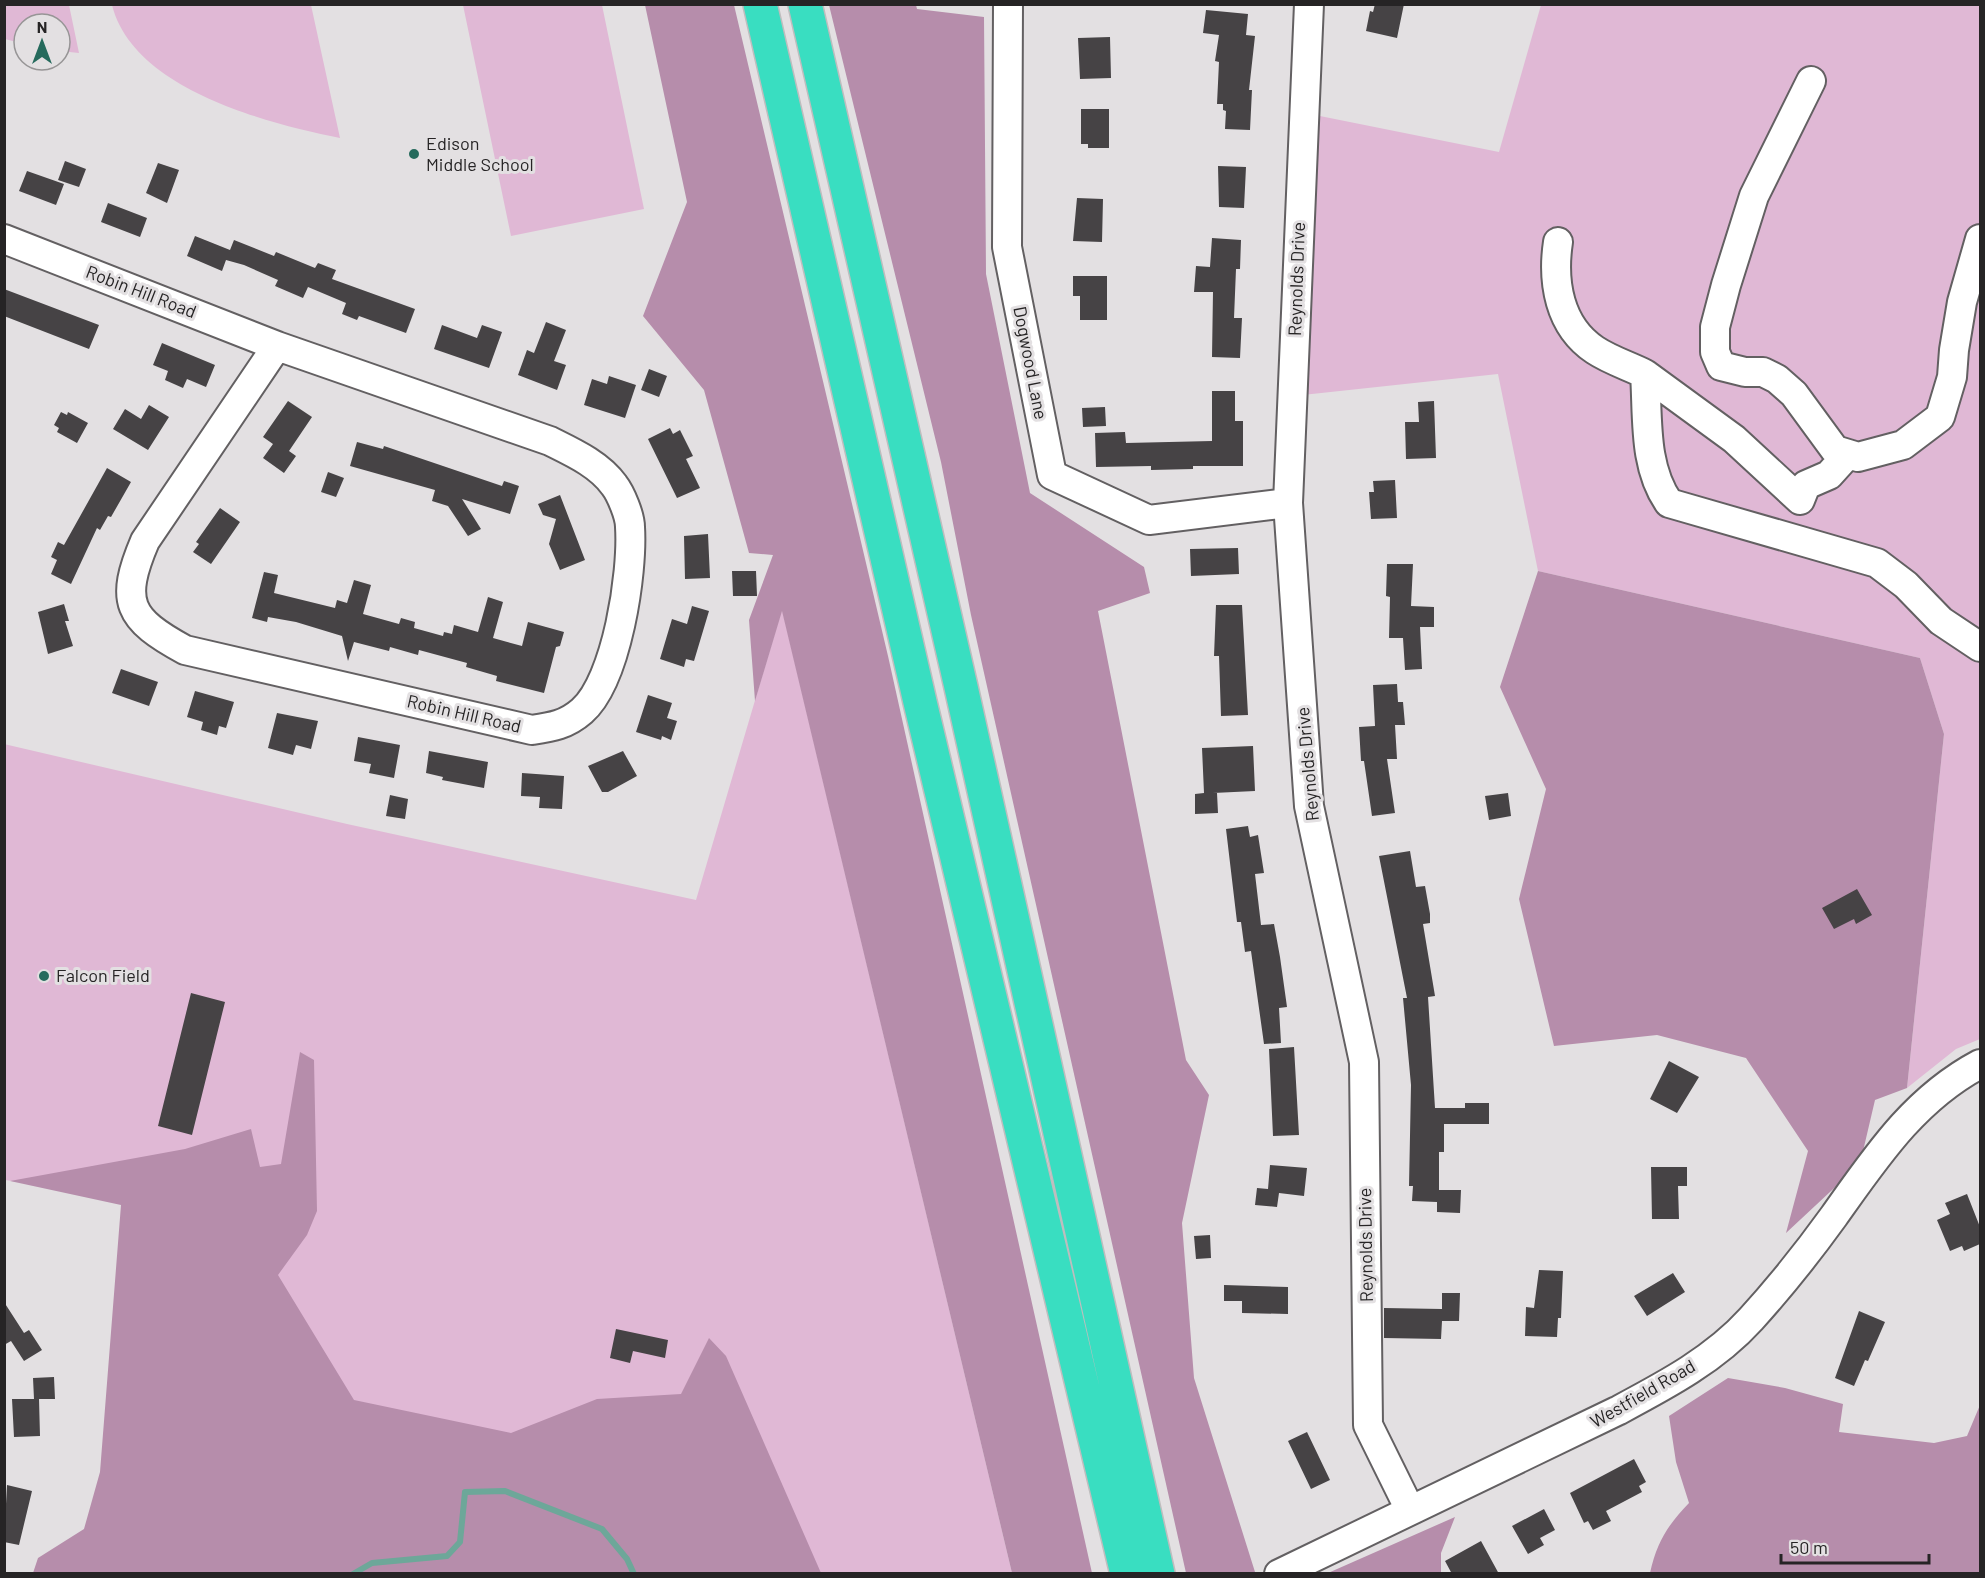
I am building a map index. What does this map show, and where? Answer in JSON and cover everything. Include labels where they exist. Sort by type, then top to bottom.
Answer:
[{"type":"highway","points":[[760,4],[918,690],[1127,1574]]},
{"type":"highway","points":[[805,4],[961,687],[1158,1574]]},
{"type":"street","name":"Dogwood Lane","points":[[1008,4],[1007,247],[1052,475],[1149,520],[1288,503]]},
{"type":"street","name":"Reynolds Drive","points":[[1309,4],[1288,503],[1309,806],[1364,1062],[1368,1425],[1410,1510]]},
{"type":"street","points":[[1811,81],[1754,196],[1715,327],[1715,352],[1721,366],[1745,372],[1763,372],[1777,379],[1794,394],[1835,450],[1858,457],[1903,445],[1940,417],[1952,377],[1962,302],[1980,240]]},
{"type":"street","name":"Robin Hill Road","points":[[4,239],[277,346],[550,441],[590,462],[615,485],[630,525],[628,571],[617,638],[602,682],[584,710],[560,726],[532,730],[185,650],[154,633],[133,611],[131,574],[146,541],[277,346]]},
{"type":"street","points":[[1558,242],[1554,267],[1560,303],[1575,333],[1596,350],[1645,374],[1734,439],[1800,500],[1806,485],[1829,475],[1848,454]]},
{"type":"street","points":[[1645,374],[1651,460],[1658,487],[1669,503],[1877,563],[1905,585],[1941,621],[1980,647]]},
{"type":"street","name":"Westfield Road","points":[[1279,1574],[1311,1566],[1410,1510],[1617,1412],[1662,1387],[1712,1354],[1743,1328],[1780,1286],[1905,1121],[1937,1091],[1980,1064]]},
{"type":"shaded area","points":[[4,5],[69,5],[70,12],[12,12],[12,41],[5,39]]},
{"type":"shaded area","points":[[112,5],[311,5],[340,138],[276,123],[241,111],[206,97],[174,80],[146,59],[125,34]]},
{"type":"shaded area","points":[[463,5],[602,5],[644,209],[511,236]]},
{"type":"shaded area","points":[[645,5],[734,5],[888,656],[1092,1573],[1012,1573],[782,611],[755,701],[749,620],[773,555],[749,553],[704,390],[643,316],[687,202]]},
{"type":"shaded area","points":[[829,5],[916,5],[917,9],[984,17],[986,274],[1030,493],[1144,567],[1150,593],[1098,611],[1186,1060],[1209,1095],[1182,1223],[1194,1378],[1255,1572],[1186,1573],[971,615],[941,462]]},
{"type":"shaded area","points":[[1541,5],[1980,5],[1980,1039],[1956,1049],[1907,1088],[1944,734],[1920,658],[1538,571],[1498,374],[1284,397],[1300,112],[1499,152]]},
{"type":"shaded area","points":[[72,19],[79,53],[72,52]]},
{"type":"shaded area","points":[[1538,571],[1920,658],[1944,734],[1907,1088],[1875,1100],[1860,1164],[1786,1233],[1808,1151],[1746,1058],[1657,1035],[1554,1046],[1519,899],[1546,789],[1500,687]]},
{"type":"shaded area","name":"Falcon Field","points":[[782,609],[1012,1573],[93,1573],[250,1217],[5,1180],[4,744],[347,824],[696,900]]},
{"type":"shaded area","points":[[300,1052],[314,1060],[317,1211],[307,1235],[278,1275],[354,1400],[511,1433],[597,1399],[681,1394],[709,1338],[726,1356],[821,1573],[33,1573],[38,1558],[84,1529],[100,1472],[121,1205],[10,1181],[185,1149],[251,1129],[260,1167],[281,1164]]},
{"type":"shaded area","points":[[1728,1378],[1785,1388],[1843,1404],[1839,1432],[1934,1443],[1967,1436],[1980,1405],[1980,1573],[1650,1573],[1664,1535],[1689,1503],[1676,1462],[1669,1416]]},
{"type":"shaded area","points":[[1455,1517],[1441,1553],[1441,1573],[1328,1573]]},
{"type":"building","points":[[1375,4],[1404,4],[1397,38],[1366,31],[1370,11],[1373,12]]},
{"type":"building","points":[[1206,10],[1248,14],[1246,35],[1255,36],[1249,90],[1252,90],[1250,130],[1225,129],[1226,111],[1223,110],[1223,104],[1217,104],[1219,62],[1215,61],[1219,35],[1203,33]]},
{"type":"building","points":[[1110,37],[1111,78],[1080,79],[1078,38]]},
{"type":"building","points":[[1081,109],[1109,109],[1109,148],[1088,148],[1088,144],[1081,144]]},
{"type":"building","points":[[65,161],[86,169],[79,187],[58,180]]},
{"type":"building","points":[[158,163],[179,170],[167,203],[146,193]]},
{"type":"building","points":[[1218,166],[1246,167],[1244,208],[1219,207]]},
{"type":"building","points":[[27,171],[64,184],[56,205],[19,191]]},
{"type":"building","points":[[1077,198],[1103,199],[1102,242],[1073,241]]},
{"type":"building","points":[[108,203],[147,218],[140,237],[101,222]]},
{"type":"building","points":[[195,236],[230,250],[234,240],[274,256],[276,252],[315,268],[318,263],[336,270],[332,279],[415,309],[406,333],[359,316],[357,320],[342,314],[346,303],[308,287],[303,298],[275,286],[278,280],[244,265],[226,260],[222,271],[187,256]]},
{"type":"building","points":[[1212,238],[1241,240],[1240,269],[1236,269],[1234,318],[1242,318],[1240,358],[1212,357],[1213,292],[1194,292],[1196,266],[1210,267]]},
{"type":"building","points":[[1073,276],[1107,276],[1107,320],[1080,320],[1080,296],[1073,296]]},
{"type":"building","points":[[4,289],[99,325],[89,349],[4,316]]},
{"type":"building","points":[[546,322],[566,330],[554,361],[566,365],[557,390],[518,375],[527,350],[534,353]]},
{"type":"building","points":[[442,325],[477,338],[482,325],[502,332],[489,368],[434,349]]},
{"type":"building","points":[[162,343],[215,365],[206,387],[187,379],[183,388],[165,380],[168,371],[153,365]]},
{"type":"building","points":[[649,369],[667,376],[659,397],[641,390]]},
{"type":"building","points":[[609,376],[636,385],[625,418],[584,405],[592,379],[607,384]]},
{"type":"building","points":[[1212,391],[1235,391],[1235,421],[1243,421],[1243,466],[1193,466],[1193,469],[1151,470],[1151,466],[1096,467],[1095,433],[1125,432],[1126,443],[1212,441]]},
{"type":"building","points":[[288,401],[312,417],[289,451],[296,456],[284,473],[263,458],[273,444],[263,437]]},
{"type":"building","points":[[1434,401],[1436,458],[1406,459],[1405,422],[1419,422],[1418,402]]},
{"type":"building","points":[[149,405],[169,417],[148,450],[113,429],[125,409],[141,419]]},
{"type":"building","points":[[1105,407],[1106,426],[1083,427],[1082,408]]},
{"type":"building","points":[[61,412],[67,415],[68,412],[88,423],[77,443],[57,432],[59,428],[54,425]]},
{"type":"building","points":[[670,428],[673,434],[680,430],[693,456],[686,459],[700,488],[677,498],[648,439]]},
{"type":"building","points":[[357,442],[383,449],[384,446],[502,486],[504,481],[519,486],[510,514],[462,499],[481,529],[468,536],[448,506],[432,501],[435,490],[350,466]]},
{"type":"building","points":[[107,468],[131,482],[111,517],[108,516],[100,530],[97,528],[71,584],[51,574],[57,560],[51,557],[58,542],[64,545]]},
{"type":"building","points":[[328,472],[344,478],[336,497],[321,492]]},
{"type":"building","points":[[1395,480],[1397,518],[1371,519],[1369,492],[1374,492],[1373,481]]},
{"type":"building","points":[[560,495],[585,560],[560,570],[549,544],[556,519],[543,515],[538,504]]},
{"type":"building","points":[[220,508],[240,522],[211,564],[193,552],[199,544],[196,542]]},
{"type":"building","points":[[708,534],[710,578],[685,579],[684,536]]},
{"type":"building","points":[[1238,548],[1239,574],[1191,576],[1190,549]]},
{"type":"building","points":[[1387,564],[1413,564],[1411,606],[1434,607],[1434,627],[1420,627],[1422,669],[1405,670],[1403,638],[1389,638],[1390,597],[1386,596]]},
{"type":"building","points":[[732,571],[756,571],[757,596],[733,596]]},
{"type":"building","points":[[264,572],[278,575],[274,593],[335,608],[337,600],[347,603],[354,580],[371,585],[363,614],[399,624],[401,618],[415,622],[414,628],[443,636],[444,632],[452,634],[454,625],[478,632],[488,597],[503,602],[493,638],[522,646],[528,622],[564,632],[560,646],[556,647],[544,693],[496,681],[497,676],[466,667],[467,663],[419,650],[418,655],[390,647],[389,651],[354,642],[348,661],[342,636],[296,622],[268,617],[267,622],[252,618]]},
{"type":"building","points":[[64,604],[69,621],[65,621],[73,646],[48,654],[38,612]]},
{"type":"building","points":[[1216,605],[1242,605],[1248,715],[1221,716],[1219,656],[1214,656]]},
{"type":"building","points":[[692,606],[709,611],[694,661],[686,659],[684,667],[660,659],[672,619],[687,624]]},
{"type":"building","points":[[121,669],[158,682],[149,706],[112,693]]},
{"type":"building","points":[[1397,684],[1398,702],[1403,702],[1405,725],[1395,725],[1397,759],[1387,759],[1395,813],[1372,816],[1364,761],[1361,761],[1359,727],[1375,726],[1373,685]]},
{"type":"building","points":[[195,691],[234,702],[226,728],[219,726],[217,735],[201,730],[203,722],[187,717]]},
{"type":"building","points":[[648,695],[672,703],[667,718],[677,721],[671,740],[662,736],[661,740],[636,732]]},
{"type":"building","points":[[277,713],[318,721],[311,749],[296,745],[293,755],[268,748]]},
{"type":"building","points":[[358,737],[400,745],[394,778],[369,773],[371,764],[354,761]]},
{"type":"building","points":[[1253,746],[1255,791],[1213,793],[1217,793],[1218,813],[1195,814],[1195,794],[1204,793],[1202,748]]},
{"type":"building","points":[[429,751],[488,762],[484,788],[442,780],[443,777],[426,773]]},
{"type":"building","points":[[623,751],[637,776],[608,792],[602,792],[588,766]]},
{"type":"building","points":[[522,773],[564,776],[562,809],[539,808],[540,797],[521,796]]},
{"type":"building","points":[[1508,793],[1511,816],[1489,820],[1485,796]]},
{"type":"building","points":[[390,795],[408,799],[405,819],[386,816]]},
{"type":"building","points":[[1248,826],[1250,837],[1258,835],[1264,873],[1255,874],[1261,925],[1274,924],[1280,957],[1287,1007],[1279,1008],[1281,1043],[1264,1044],[1251,951],[1245,952],[1241,922],[1237,922],[1226,829]]},
{"type":"building","points":[[1410,851],[1416,887],[1425,886],[1430,914],[1430,923],[1423,924],[1435,996],[1428,997],[1435,1108],[1465,1108],[1465,1103],[1489,1103],[1489,1124],[1444,1124],[1444,1152],[1439,1152],[1439,1190],[1461,1190],[1460,1213],[1437,1212],[1437,1202],[1412,1201],[1413,1186],[1409,1186],[1411,1085],[1403,998],[1407,998],[1379,856]]},
{"type":"building","points":[[1857,889],[1872,915],[1856,924],[1854,919],[1834,929],[1822,908]]},
{"type":"building","points":[[191,993],[225,1002],[192,1135],[158,1126]]},
{"type":"building","points":[[1294,1047],[1299,1135],[1273,1136],[1269,1049]]},
{"type":"building","points":[[1669,1061],[1699,1077],[1677,1113],[1650,1099]]},
{"type":"building","points":[[1270,1165],[1307,1168],[1304,1196],[1279,1193],[1277,1207],[1255,1205],[1257,1188],[1268,1189]]},
{"type":"building","points":[[1651,1167],[1687,1167],[1687,1186],[1678,1186],[1679,1219],[1652,1219]]},
{"type":"building","points":[[1967,1194],[1980,1227],[1980,1244],[1964,1251],[1962,1246],[1950,1251],[1937,1220],[1950,1214],[1945,1203]]},
{"type":"building","points":[[1210,1235],[1211,1258],[1196,1259],[1194,1236]]},
{"type":"building","points":[[1539,1270],[1563,1271],[1561,1318],[1558,1318],[1557,1337],[1525,1336],[1526,1307],[1534,1308]]},
{"type":"building","points":[[1673,1273],[1685,1292],[1647,1316],[1634,1296]]},
{"type":"building","points":[[1224,1285],[1288,1287],[1288,1314],[1242,1313],[1242,1301],[1224,1301]]},
{"type":"building","points":[[1442,1293],[1460,1293],[1459,1321],[1442,1321],[1441,1339],[1384,1338],[1384,1308],[1442,1309]]},
{"type":"building","points":[[4,1302],[24,1333],[29,1330],[42,1350],[24,1361],[11,1341],[4,1345]]},
{"type":"building","points":[[1859,1311],[1885,1322],[1854,1386],[1835,1378]]},
{"type":"building","points":[[616,1329],[668,1340],[665,1358],[633,1351],[630,1363],[610,1358]]},
{"type":"building","points":[[54,1377],[55,1399],[39,1399],[40,1436],[14,1437],[12,1399],[34,1399],[33,1378]]},
{"type":"building","points":[[1307,1432],[1330,1480],[1311,1489],[1288,1441]]},
{"type":"building","points":[[1634,1459],[1646,1482],[1639,1486],[1642,1492],[1606,1511],[1611,1521],[1593,1530],[1588,1521],[1584,1523],[1570,1493]]},
{"type":"building","points":[[7,1485],[32,1491],[19,1545],[4,1542]]},
{"type":"building","points":[[1544,1509],[1555,1530],[1540,1538],[1544,1545],[1528,1554],[1512,1526]]},
{"type":"building","points":[[1481,1541],[1499,1574],[1452,1574],[1445,1561]]},
{"type":"waterway","points":[[353,1574],[372,1563],[447,1556],[460,1542],[465,1492],[505,1491],[602,1529],[627,1559],[634,1574]]},
{"type":"place","name":"Edison Middle School","points":[[414,154]]},
{"type":"place","name":"Falcon Field","points":[[44,976]]}]
